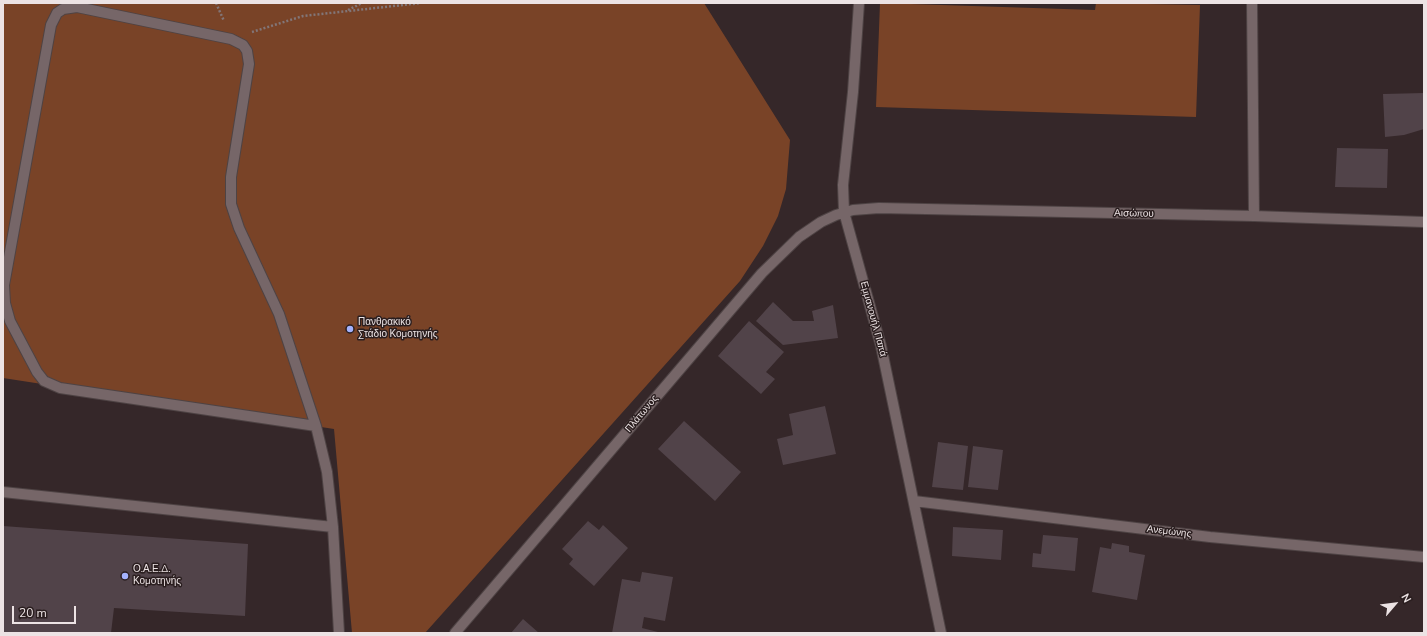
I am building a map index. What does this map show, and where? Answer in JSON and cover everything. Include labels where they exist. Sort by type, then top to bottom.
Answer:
[{"type":"street","name":"Εμμανουήλ Παπά","points":[[858,3],[853,92],[843,185],[844,212],[881,346],[941,633]]},
{"type":"street","points":[[1252,3],[1254,216]]},
{"type":"street","points":[[316,426],[55,387],[44,381],[37,372],[10,321],[4,303],[5,276],[51,25],[57,13],[63,9],[77,7],[231,39],[243,45],[249,57],[231,177],[231,204],[239,228],[279,314],[316,426],[327,472],[333,527],[339,633]]},
{"type":"street","name":"Αισώπου","points":[[844,212],[879,208],[1254,216],[1424,222]]},
{"type":"street","name":"Πλάτωνος","points":[[455,633],[762,273],[799,237],[821,222],[844,212]]},
{"type":"street","points":[[3,492],[333,527]]},
{"type":"street","name":"Ανεμώνης","points":[[914,501],[1210,537],[1424,557]]},
{"type":"path","points":[[346,12],[362,3]]},
{"type":"path","points":[[231,39],[303,16],[421,3]]},
{"type":"shaded area","name":"Πανθρακικό Στάδιο Κομοτηνής","points":[[3,3],[704,3],[790,140],[786,189],[778,216],[763,246],[740,281],[425,633],[352,633],[334,429],[3,378]]},
{"type":"shaded area","points":[[880,3],[1095,10],[1096,3],[1200,5],[1196,117],[876,107]]},
{"type":"building","points":[[1424,93],[1424,129],[1404,135],[1385,137],[1383,94]]},
{"type":"building","points":[[1337,148],[1388,149],[1387,188],[1335,187]]},
{"type":"building","points":[[773,302],[793,321],[814,321],[812,311],[833,305],[838,338],[783,345],[756,321]]},
{"type":"building","points":[[749,321],[784,352],[766,372],[775,379],[761,394],[718,356]]},
{"type":"building","points":[[825,406],[836,454],[783,465],[777,439],[793,435],[789,414]]},
{"type":"building","points":[[684,421],[741,472],[715,501],[658,449]]},
{"type":"building","points":[[938,442],[968,446],[963,490],[932,487]]},
{"type":"building","points":[[973,446],[1003,450],[998,490],[968,487]]},
{"type":"building","points":[[588,521],[599,530],[603,525],[628,548],[594,586],[569,564],[573,559],[562,549]]},
{"type":"building","name":"Ο.Α.Ε.Δ. Κομοτηνής","points":[[3,526],[248,544],[245,616],[114,608],[111,633],[3,633]]},
{"type":"building","points":[[953,527],[1003,530],[1001,560],[952,556]]},
{"type":"building","points":[[1043,535],[1078,538],[1075,571],[1032,567],[1033,553],[1041,554]]},
{"type":"building","points":[[1112,543],[1129,546],[1129,552],[1145,555],[1137,600],[1092,592],[1100,547],[1111,549]]},
{"type":"building","points":[[642,572],[673,577],[665,621],[644,617],[642,628],[662,633],[612,633],[622,579],[640,582]]},
{"type":"building","points":[[523,619],[539,633],[511,633]]},
{"type":"place","name":"Πανθρακικό Στάδιο Κομοτηνής","points":[[350,329]]},
{"type":"place","name":"Ο.Α.Ε.Δ. Κομοτηνής","points":[[125,576]]}]
